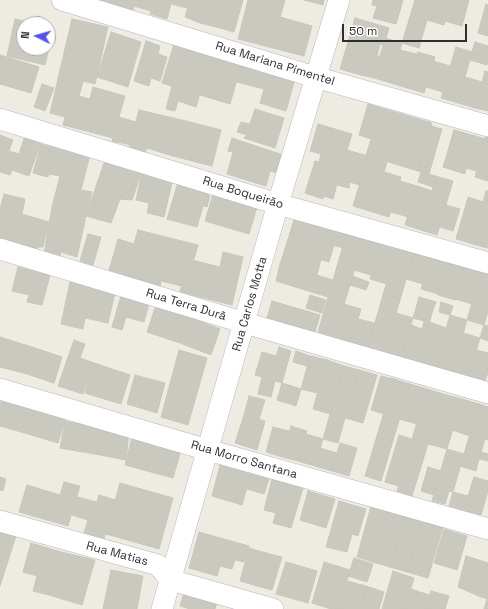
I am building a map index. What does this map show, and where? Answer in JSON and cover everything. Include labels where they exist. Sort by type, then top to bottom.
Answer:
[{"type":"street","name":"Rua Mariana Pímentel","points":[[62,0],[315,77],[488,126]]},
{"type":"street","name":"Rua Carlos Motta","points":[[162,609],[278,204],[339,0]]},
{"type":"street","name":"Rua Boqueirão","points":[[0,119],[278,204],[488,263]]},
{"type":"street","name":"Rua Terra Durã","points":[[0,249],[245,323],[488,393]]},
{"type":"street","name":"Rua Morro Santana","points":[[0,389],[208,450],[488,529]]},
{"type":"street","name":"Rua Matias","points":[[0,522],[158,565],[171,580]]},
{"type":"street","points":[[171,580],[273,609]]},
{"type":"building","points":[[101,0],[189,0],[187,8],[171,4],[167,19],[150,14],[151,11],[134,6],[133,10]]},
{"type":"building","points":[[190,0],[206,0],[200,23],[185,17]]},
{"type":"building","points":[[206,0],[224,0],[216,27],[200,23]]},
{"type":"building","points":[[224,0],[243,0],[234,32],[216,27]]},
{"type":"building","points":[[248,0],[285,0],[280,17],[312,26],[304,56],[238,39]]},
{"type":"building","points":[[304,0],[324,0],[323,5]]},
{"type":"building","points":[[373,0],[403,0],[396,24],[373,18],[377,6],[372,5]]},
{"type":"building","points":[[415,0],[433,0],[422,37],[405,33]]},
{"type":"building","points":[[433,0],[451,0],[444,25],[427,20]]},
{"type":"building","points":[[451,0],[469,0],[462,26],[445,21]]},
{"type":"building","points":[[486,4],[488,5],[488,36],[478,33]]},
{"type":"building","points":[[355,18],[372,23],[357,74],[340,69]]},
{"type":"building","points":[[15,19],[16,56],[47,56],[45,65],[7,56]]},
{"type":"building","points":[[72,19],[108,27],[95,84],[83,81],[85,75],[60,70]]},
{"type":"building","points":[[372,23],[389,28],[384,45],[380,44],[377,56],[380,56],[374,78],[357,74]]},
{"type":"building","points":[[111,32],[141,42],[128,87],[97,77]]},
{"type":"building","points":[[405,33],[422,37],[419,48],[402,43]]},
{"type":"building","points":[[385,38],[402,43],[391,83],[374,78]]},
{"type":"building","points":[[146,41],[160,46],[158,54],[167,57],[160,81],[151,78],[149,86],[134,81]]},
{"type":"building","points":[[475,42],[488,46],[488,57],[472,52]]},
{"type":"building","points":[[174,44],[211,55],[196,107],[178,101],[175,111],[166,109],[172,86],[162,83]]},
{"type":"building","points":[[456,47],[472,52],[458,103],[441,98]]},
{"type":"building","points":[[400,50],[417,54],[407,88],[391,83]]},
{"type":"building","points":[[418,52],[435,57],[424,93],[407,88]]},
{"type":"building","points":[[472,52],[488,57],[487,65],[470,60]]},
{"type":"building","points":[[0,55],[39,67],[31,93],[0,84]]},
{"type":"building","points":[[211,57],[241,66],[230,104],[200,95]]},
{"type":"building","points":[[433,61],[450,66],[443,92],[426,87]]},
{"type":"building","points":[[241,66],[294,82],[286,111],[260,103],[264,89],[237,82]]},
{"type":"building","points":[[60,70],[85,75],[79,96],[71,94],[65,117],[50,113]]},
{"type":"building","points":[[485,71],[488,72],[488,111],[475,108]]},
{"type":"building","points":[[465,77],[482,82],[475,108],[458,103]]},
{"type":"building","points":[[42,84],[54,88],[45,111],[34,107]]},
{"type":"building","points":[[93,87],[125,96],[113,138],[63,125],[71,94],[90,99]]},
{"type":"building","points":[[368,104],[432,123],[418,171],[366,155],[371,139],[359,135]]},
{"type":"building","points":[[255,109],[284,118],[275,148],[244,138],[247,135],[237,132],[241,122],[250,124]]},
{"type":"building","points":[[139,110],[182,120],[173,156],[147,148],[145,153],[129,149]]},
{"type":"building","points":[[119,117],[136,122],[131,145],[112,141]]},
{"type":"building","points":[[182,120],[221,130],[212,166],[173,156]]},
{"type":"building","points":[[318,124],[352,134],[341,169],[319,162],[321,154],[310,151]]},
{"type":"building","points":[[431,126],[442,129],[429,174],[418,171]]},
{"type":"building","points":[[454,130],[486,139],[476,171],[466,168],[465,174],[443,167]]},
{"type":"building","points":[[0,135],[13,140],[9,151],[19,154],[25,136],[41,142],[29,176],[12,170],[10,175],[0,172]]},
{"type":"building","points":[[486,137],[488,137],[488,181],[475,177]]},
{"type":"building","points":[[232,138],[283,155],[278,173],[270,171],[266,186],[227,174],[233,152],[228,151]]},
{"type":"building","points":[[41,144],[66,151],[60,176],[49,174],[48,177],[33,173]]},
{"type":"building","points":[[68,145],[91,151],[81,190],[92,192],[86,216],[52,207]]},
{"type":"building","points":[[347,150],[368,156],[359,185],[350,182],[349,188],[337,185]]},
{"type":"building","points":[[368,156],[387,162],[384,172],[401,177],[389,217],[353,206]]},
{"type":"building","points":[[106,157],[142,171],[132,200],[120,199],[111,223],[86,216]]},
{"type":"building","points":[[315,161],[341,169],[333,199],[324,196],[323,199],[305,193]]},
{"type":"building","points":[[142,171],[173,178],[164,217],[147,213],[149,203],[136,200]]},
{"type":"building","points":[[421,172],[453,181],[437,235],[405,225],[417,186],[432,191],[433,187],[418,182]]},
{"type":"building","points":[[179,179],[210,188],[208,196],[210,196],[207,207],[203,206],[197,227],[167,219]]},
{"type":"building","points":[[400,181],[417,186],[408,217],[391,212]]},
{"type":"building","points":[[214,191],[258,204],[249,234],[205,221]]},
{"type":"building","points":[[486,191],[488,191],[487,248],[456,239],[468,197],[483,202]]},
{"type":"building","points":[[4,194],[25,199],[22,214],[49,222],[43,247],[37,247],[37,254],[0,245],[0,210]]},
{"type":"building","points":[[446,205],[460,209],[453,231],[440,227]]},
{"type":"building","points":[[52,207],[86,216],[77,257],[61,252],[59,259],[44,254]]},
{"type":"building","points":[[295,216],[347,232],[343,248],[290,233]]},
{"type":"building","points":[[138,230],[198,245],[194,259],[188,259],[182,286],[161,281],[160,287],[108,274],[118,239],[134,244]]},
{"type":"building","points":[[347,232],[364,237],[350,285],[333,280]]},
{"type":"building","points":[[290,233],[334,245],[329,262],[285,249]]},
{"type":"building","points":[[88,234],[101,237],[93,265],[80,261]]},
{"type":"building","points":[[364,237],[381,242],[371,275],[354,270]]},
{"type":"building","points":[[381,242],[397,247],[387,284],[370,279]]},
{"type":"building","points":[[397,247],[414,252],[400,300],[383,295]]},
{"type":"building","points":[[285,249],[321,259],[317,275],[280,264]]},
{"type":"building","points":[[223,252],[243,257],[232,305],[180,292],[188,259],[220,267]]},
{"type":"building","points":[[414,252],[431,257],[423,284],[406,279]]},
{"type":"building","points":[[431,257],[448,262],[438,294],[421,289]]},
{"type":"building","points":[[448,262],[464,267],[455,300],[438,295]]},
{"type":"building","points":[[280,264],[333,280],[328,297],[276,281]]},
{"type":"building","points":[[18,267],[50,275],[42,305],[27,302],[29,295],[12,291]]},
{"type":"building","points":[[464,267],[481,272],[472,304],[455,299]]},
{"type":"building","points":[[481,272],[488,274],[488,311],[484,325],[467,320]]},
{"type":"building","points":[[352,276],[369,282],[366,290],[350,285]]},
{"type":"building","points":[[333,280],[350,285],[334,337],[318,332]]},
{"type":"building","points":[[70,282],[115,293],[108,323],[85,318],[83,329],[61,324]]},
{"type":"building","points":[[310,295],[326,300],[322,313],[306,308]]},
{"type":"building","points":[[383,295],[400,300],[385,352],[368,347]]},
{"type":"building","points":[[121,296],[149,304],[144,322],[126,317],[122,330],[112,327]]},
{"type":"building","points":[[419,297],[436,302],[433,310],[417,305]]},
{"type":"building","points":[[272,301],[320,315],[315,332],[267,318]]},
{"type":"building","points":[[441,302],[453,306],[450,315],[439,312]]},
{"type":"building","points":[[344,304],[361,309],[351,342],[334,337]]},
{"type":"building","points":[[156,305],[189,317],[180,343],[147,332]]},
{"type":"building","points":[[417,305],[433,310],[418,362],[402,357],[411,325],[422,329],[424,321],[413,318]]},
{"type":"building","points":[[396,313],[413,318],[402,357],[385,352]]},
{"type":"building","points":[[450,315],[467,320],[452,372],[435,367]]},
{"type":"building","points":[[189,317],[220,329],[211,355],[180,343]]},
{"type":"building","points":[[358,319],[375,323],[368,347],[351,342]]},
{"type":"building","points":[[430,322],[446,328],[435,367],[418,362]]},
{"type":"building","points":[[484,325],[488,326],[488,341],[480,338]]},
{"type":"building","points":[[463,333],[480,338],[468,377],[452,372]]},
{"type":"building","points":[[0,337],[35,348],[27,374],[0,367]]},
{"type":"building","points":[[74,340],[85,344],[80,358],[94,363],[83,394],[58,386]]},
{"type":"building","points":[[279,347],[291,351],[282,383],[255,375],[262,352],[276,356]]},
{"type":"building","points":[[35,348],[62,357],[54,383],[27,374]]},
{"type":"building","points":[[179,350],[207,358],[188,425],[161,417]]},
{"type":"building","points":[[476,350],[488,353],[488,372],[485,381],[468,377]]},
{"type":"building","points":[[296,351],[310,356],[307,366],[293,362]]},
{"type":"building","points":[[310,356],[327,360],[317,393],[301,389]]},
{"type":"building","points":[[327,360],[344,366],[330,414],[313,409]]},
{"type":"building","points":[[94,363],[130,375],[121,404],[85,393]]},
{"type":"building","points":[[344,366],[359,370],[345,418],[330,414]]},
{"type":"building","points":[[359,370],[377,375],[363,423],[345,418]]},
{"type":"building","points":[[135,375],[165,383],[157,413],[127,404]]},
{"type":"building","points":[[381,376],[394,379],[384,414],[371,410]]},
{"type":"building","points":[[262,377],[275,381],[271,397],[258,394]]},
{"type":"building","points":[[394,379],[410,384],[395,434],[379,429]]},
{"type":"building","points":[[282,383],[301,389],[296,406],[277,400]]},
{"type":"building","points":[[410,384],[427,389],[417,424],[399,419]]},
{"type":"building","points":[[427,389],[443,394],[428,444],[412,439]]},
{"type":"building","points":[[443,394],[462,399],[447,449],[428,444]]},
{"type":"building","points":[[249,396],[265,400],[259,419],[244,415]]},
{"type":"building","points":[[1,398],[35,407],[28,434],[0,426]]},
{"type":"building","points":[[462,399],[479,404],[470,436],[452,430]]},
{"type":"building","points":[[479,404],[488,407],[488,429],[479,459],[464,454]]},
{"type":"building","points":[[35,407],[66,417],[58,443],[28,434]]},
{"type":"building","points":[[330,414],[345,418],[338,443],[323,439]]},
{"type":"building","points":[[244,415],[265,421],[257,450],[235,443]]},
{"type":"building","points":[[65,421],[105,429],[100,455],[60,448]]},
{"type":"building","points":[[291,426],[307,431],[298,461],[282,457]]},
{"type":"building","points":[[273,427],[289,431],[282,457],[266,452]]},
{"type":"building","points":[[105,429],[129,432],[126,460],[100,455]]},
{"type":"building","points":[[379,429],[395,434],[381,481],[365,476]]},
{"type":"building","points":[[488,429],[488,440],[485,439]]},
{"type":"building","points":[[306,434],[323,439],[315,466],[298,461]]},
{"type":"building","points":[[399,435],[412,439],[399,486],[385,482]]},
{"type":"building","points":[[132,437],[181,450],[173,478],[125,465]]},
{"type":"building","points":[[412,439],[428,444],[412,496],[397,491]]},
{"type":"building","points":[[340,443],[357,448],[349,476],[332,471]]},
{"type":"building","points":[[320,448],[337,453],[332,471],[315,466]]},
{"type":"building","points":[[447,449],[464,454],[453,492],[449,491],[445,504],[432,501]]},
{"type":"building","points":[[481,452],[488,454],[488,461],[479,459]]},
{"type":"building","points":[[464,454],[479,459],[476,471],[460,466]]},
{"type":"building","points":[[220,465],[251,474],[242,505],[212,496]]},
{"type":"building","points":[[428,467],[441,471],[434,495],[421,491]]},
{"type":"building","points":[[251,474],[269,479],[264,494],[247,489]]},
{"type":"building","points":[[0,477],[6,479],[3,491],[0,490]]},
{"type":"building","points":[[474,477],[488,481],[488,491],[481,515],[449,506],[453,492],[468,496]]},
{"type":"building","points":[[272,479],[303,488],[291,528],[273,523],[276,513],[264,510]]},
{"type":"building","points":[[64,482],[80,486],[68,526],[19,512],[27,485],[60,495]]},
{"type":"building","points":[[120,483],[173,498],[159,549],[106,534]]},
{"type":"building","points":[[308,491],[335,499],[326,528],[300,520]]},
{"type":"building","points":[[99,495],[115,500],[104,539],[84,533],[88,520],[72,515],[77,497],[97,502]]},
{"type":"building","points":[[339,501],[366,509],[358,536],[352,534],[347,552],[326,547]]},
{"type":"building","points":[[371,506],[388,511],[373,562],[357,557]]},
{"type":"building","points":[[388,511],[405,516],[390,567],[373,562]]},
{"type":"building","points":[[405,516],[422,521],[407,572],[390,567]]},
{"type":"building","points":[[422,521],[443,527],[428,578],[407,572]]},
{"type":"building","points":[[444,529],[467,536],[457,570],[434,563]]},
{"type":"building","points":[[0,531],[16,536],[0,586]]},
{"type":"building","points":[[199,532],[249,546],[244,562],[235,560],[232,569],[220,566],[217,576],[189,568]]},
{"type":"building","points":[[31,543],[61,552],[49,595],[33,591],[37,576],[23,572]]},
{"type":"building","points":[[249,548],[266,553],[257,586],[240,581]]},
{"type":"building","points":[[61,552],[95,560],[82,605],[49,595]]},
{"type":"building","points":[[266,553],[282,557],[272,590],[257,586]]},
{"type":"building","points":[[466,556],[488,563],[488,573],[481,597],[458,587]]},
{"type":"building","points":[[354,558],[373,564],[367,582],[348,576]]},
{"type":"building","points":[[286,562],[317,571],[308,603],[276,594]]},
{"type":"building","points":[[324,562],[350,570],[339,609],[331,609],[312,603]]},
{"type":"building","points":[[111,570],[143,576],[137,609],[103,609]]},
{"type":"building","points":[[393,571],[414,578],[405,609],[382,609]]},
{"type":"building","points":[[488,573],[488,599],[481,597]]},
{"type":"building","points":[[347,581],[366,586],[360,609],[339,609]]},
{"type":"building","points":[[366,586],[384,592],[379,609],[360,609]]},
{"type":"building","points":[[185,589],[218,598],[215,609],[190,609],[180,606]]},
{"type":"building","points":[[411,589],[429,595],[425,609],[405,609]]},
{"type":"building","points":[[431,591],[449,596],[445,609],[425,609]]},
{"type":"building","points":[[487,599],[488,609],[484,609]]}]
